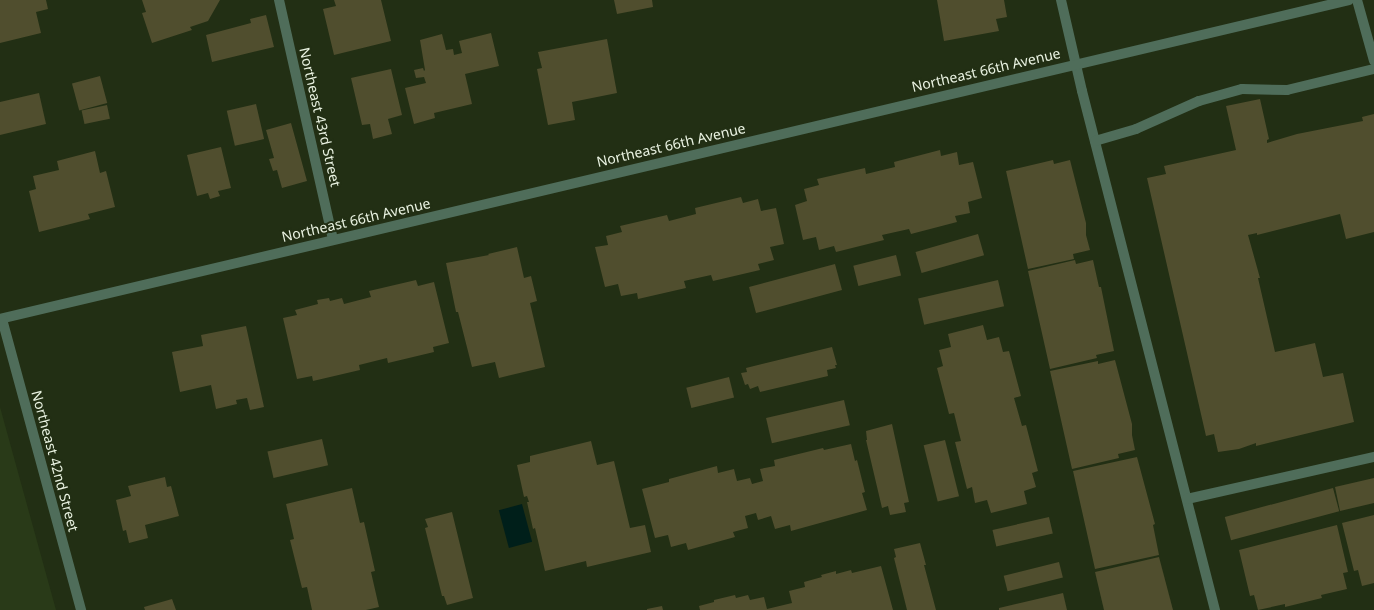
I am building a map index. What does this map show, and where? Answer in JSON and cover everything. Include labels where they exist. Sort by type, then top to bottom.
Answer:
[{"type":"street","name":"Northeast 43rd Street","points":[[279,0],[333,239]]},
{"type":"street","points":[[1061,0],[1075,64],[1215,610]]},
{"type":"street","name":"Northeast 66th Avenue","points":[[1,319],[333,239],[1348,0]]},
{"type":"street","points":[[1357,0],[1374,61]]},
{"type":"street","points":[[1095,141],[1136,129],[1199,100],[1242,89],[1287,90],[1374,69]]},
{"type":"street","name":"Northeast 42nd Street","points":[[1,319],[81,610]]},
{"type":"street","points":[[1187,499],[1374,457]]},
{"type":"shaded area","points":[[0,407],[56,610],[0,610]]},
{"type":"water","points":[[522,504],[532,542],[509,548],[499,510]]},
{"type":"building","points":[[0,0],[46,0],[48,9],[36,12],[41,33],[0,43]]},
{"type":"building","points":[[142,0],[220,0],[208,21],[190,27],[192,30],[152,43],[142,13],[146,12]]},
{"type":"building","points":[[334,0],[381,0],[391,41],[334,55],[323,9],[336,6]]},
{"type":"building","points":[[614,0],[652,0],[653,7],[617,14]]},
{"type":"building","points":[[937,0],[1004,0],[1007,17],[996,19],[999,31],[944,41]]},
{"type":"building","points":[[266,15],[274,47],[212,62],[206,35],[251,23],[250,19]]},
{"type":"building","points":[[491,33],[499,66],[465,74],[472,104],[434,113],[435,118],[414,124],[405,88],[426,83],[424,77],[416,78],[414,70],[423,68],[424,71],[425,70],[420,40],[442,34],[446,50],[453,49],[454,55],[462,53],[459,41]]},
{"type":"building","points":[[607,39],[617,93],[572,102],[575,120],[548,125],[537,69],[542,68],[538,52]]},
{"type":"building","points":[[391,69],[402,115],[388,119],[392,134],[373,139],[370,124],[362,125],[351,78]]},
{"type":"building","points":[[100,76],[107,103],[79,111],[72,84]]},
{"type":"building","points":[[39,93],[46,124],[0,135],[0,102]]},
{"type":"building","points":[[1260,99],[1269,139],[1267,140],[1267,143],[1297,134],[1363,121],[1362,117],[1374,114],[1374,232],[1346,239],[1340,214],[1257,235],[1257,233],[1248,235],[1260,278],[1258,278],[1275,352],[1315,343],[1323,377],[1343,373],[1354,422],[1256,446],[1256,443],[1239,449],[1218,452],[1214,434],[1206,436],[1147,178],[1166,174],[1164,166],[1236,150],[1226,106]]},
{"type":"building","points":[[256,104],[264,139],[235,146],[227,111]]},
{"type":"building","points":[[107,105],[110,119],[84,124],[82,110]]},
{"type":"building","points":[[291,123],[307,181],[282,188],[277,170],[273,171],[269,159],[274,158],[266,130]]},
{"type":"building","points":[[221,147],[231,188],[218,191],[220,196],[210,199],[208,193],[197,196],[187,155]]},
{"type":"building","points":[[940,150],[941,156],[957,152],[959,165],[973,162],[982,198],[968,202],[970,213],[955,216],[957,222],[911,234],[909,229],[882,235],[884,240],[836,252],[834,246],[819,250],[816,237],[803,240],[795,205],[807,201],[804,189],[819,185],[817,179],[865,168],[866,174],[895,167],[894,162]]},
{"type":"building","points":[[95,151],[100,173],[106,171],[115,207],[88,214],[90,219],[39,232],[29,191],[36,189],[33,176],[59,170],[57,161]]},
{"type":"building","points":[[1053,160],[1054,164],[1070,160],[1086,223],[1086,235],[1090,250],[1073,254],[1074,259],[1028,269],[1006,171]]},
{"type":"building","points":[[741,197],[743,203],[758,199],[761,211],[776,208],[784,244],[770,247],[774,260],[758,264],[760,270],[713,281],[711,275],[684,281],[686,288],[638,299],[637,293],[621,296],[618,284],[605,287],[595,247],[608,245],[606,236],[622,232],[620,226],[667,215],[669,221],[696,214],[695,208]]},
{"type":"building","points":[[978,234],[984,255],[922,273],[916,252]]},
{"type":"building","points":[[517,247],[524,278],[531,276],[537,301],[530,303],[545,367],[499,378],[495,362],[472,367],[458,312],[456,312],[446,263],[489,255],[488,254]]},
{"type":"building","points":[[896,255],[901,275],[858,286],[853,266]]},
{"type":"building","points":[[1075,260],[1076,264],[1093,260],[1099,287],[1101,287],[1114,351],[1096,355],[1097,358],[1050,369],[1028,271]]},
{"type":"building","points":[[835,264],[842,290],[756,313],[749,287]]},
{"type":"building","points":[[416,280],[418,286],[434,282],[449,343],[433,347],[434,352],[388,363],[387,358],[359,365],[360,370],[313,381],[312,376],[297,379],[283,318],[297,315],[295,310],[318,304],[317,300],[329,298],[330,301],[342,298],[344,304],[371,297],[369,291]]},
{"type":"building","points":[[998,280],[1004,306],[924,325],[918,298]]},
{"type":"building","points":[[983,325],[987,340],[999,337],[1003,352],[1009,351],[1021,396],[1014,398],[1022,426],[1026,425],[1038,471],[1032,473],[1036,487],[1024,491],[1027,504],[991,513],[987,500],[975,503],[972,487],[967,489],[955,442],[961,441],[954,413],[949,414],[937,368],[943,366],[939,350],[951,347],[948,334]]},
{"type":"building","points":[[246,326],[264,407],[250,410],[247,398],[236,400],[237,404],[216,409],[211,385],[180,392],[172,352],[203,346],[201,335]]},
{"type":"building","points":[[832,347],[837,365],[835,365],[836,368],[827,370],[828,376],[760,392],[758,386],[750,389],[748,384],[745,385],[741,373],[747,372],[746,368]]},
{"type":"building","points":[[1115,360],[1132,424],[1132,435],[1135,450],[1118,454],[1119,458],[1072,469],[1050,371],[1098,361],[1098,364]]},
{"type":"building","points":[[729,377],[734,397],[691,408],[686,388]]},
{"type":"building","points":[[844,400],[850,425],[772,443],[766,418]]},
{"type":"building","points":[[892,424],[909,502],[904,503],[906,512],[890,515],[888,506],[882,508],[866,440],[866,431]]},
{"type":"building","points":[[322,439],[328,465],[274,478],[267,452]]},
{"type":"building","points":[[945,440],[959,496],[938,502],[924,445]]},
{"type":"building","points":[[591,441],[597,465],[614,461],[630,528],[645,525],[651,552],[587,567],[586,561],[545,571],[535,528],[533,529],[527,502],[529,502],[527,496],[524,497],[517,465],[530,462],[530,456]]},
{"type":"building","points":[[851,444],[855,461],[857,460],[865,492],[862,493],[867,510],[791,531],[790,525],[775,529],[771,516],[758,520],[756,513],[745,516],[748,528],[733,532],[735,537],[688,550],[686,543],[671,547],[668,535],[655,538],[642,489],[669,482],[669,479],[717,466],[718,473],[734,469],[737,481],[750,478],[752,484],[763,481],[760,469],[775,466],[774,460],[823,448],[824,450]]},
{"type":"building","points":[[1137,457],[1155,524],[1153,525],[1159,555],[1095,569],[1073,471]]},
{"type":"building","points":[[165,477],[167,487],[171,486],[179,516],[145,525],[148,538],[129,543],[126,530],[123,531],[116,500],[131,496],[128,486]]},
{"type":"building","points":[[1374,478],[1374,503],[1340,511],[1335,487]]},
{"type":"building","points":[[352,488],[360,523],[364,522],[375,571],[371,572],[379,607],[366,610],[312,610],[307,587],[302,588],[290,540],[294,539],[286,504]]},
{"type":"building","points":[[1333,488],[1339,511],[1231,540],[1225,517]]},
{"type":"building","points":[[452,512],[473,598],[447,605],[444,596],[442,596],[425,528],[428,527],[425,519]]},
{"type":"building","points":[[1374,515],[1374,583],[1362,586],[1358,570],[1354,571],[1342,523]]},
{"type":"building","points":[[1049,517],[1053,534],[996,547],[992,530]]},
{"type":"building","points":[[1337,525],[1348,572],[1343,573],[1347,589],[1321,595],[1322,598],[1285,607],[1285,604],[1258,610],[1254,595],[1250,596],[1239,550]]},
{"type":"building","points":[[920,543],[926,565],[924,565],[936,610],[907,610],[894,558],[896,557],[894,549]]},
{"type":"building","points":[[1159,557],[1173,610],[1104,610],[1095,572]]},
{"type":"building","points":[[1059,562],[1063,578],[1008,591],[1004,576]]},
{"type":"building","points":[[881,566],[893,610],[700,610],[699,606],[714,602],[714,600],[735,595],[736,598],[748,595],[750,600],[764,597],[767,609],[792,603],[789,591],[805,587],[804,582],[822,577],[821,575],[836,571],[836,574],[851,570],[852,573]]},
{"type":"building","points":[[1063,593],[1067,610],[999,610],[999,608]]},
{"type":"building","points":[[172,599],[176,610],[145,610],[144,607]]},
{"type":"building","points":[[662,606],[663,610],[647,610],[647,609]]}]
